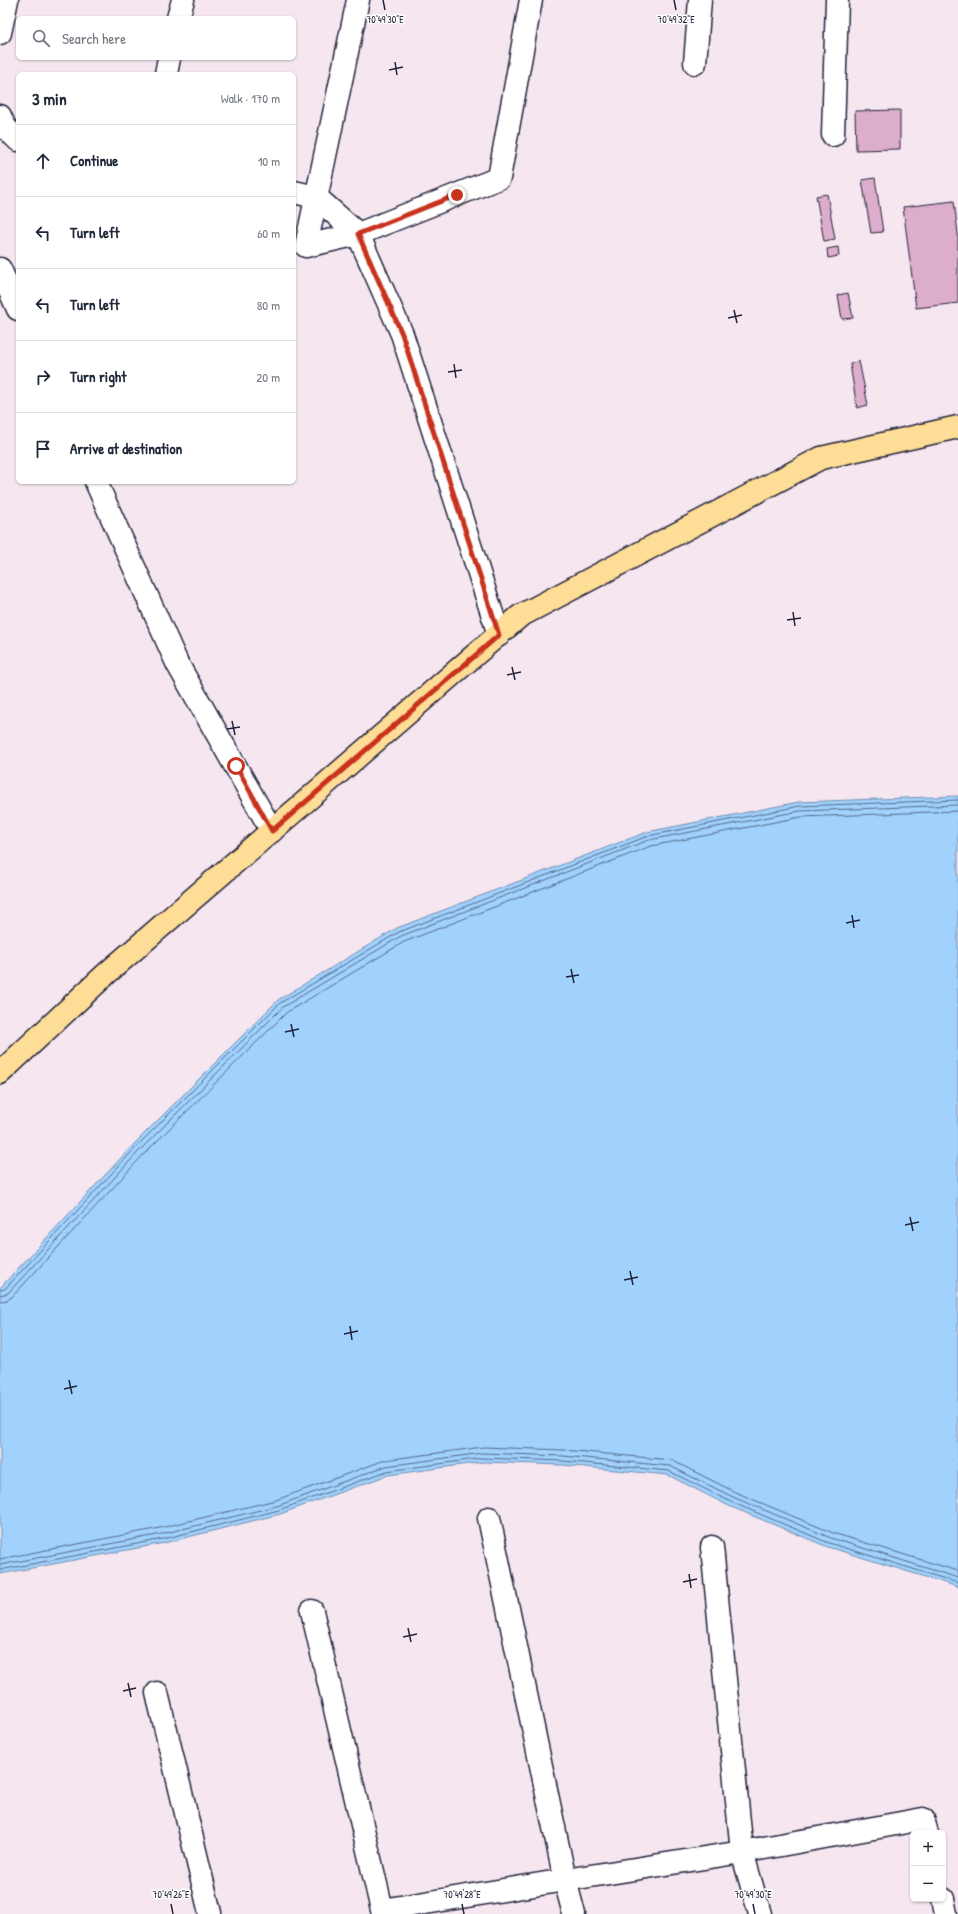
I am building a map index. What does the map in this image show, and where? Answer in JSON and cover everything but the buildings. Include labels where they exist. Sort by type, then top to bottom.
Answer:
[{"type":"main road","points":[[0,1073],[106,974],[520,616],[821,458],[958,427]]},
{"type":"street","points":[[0,33],[7,0]]},
{"type":"street","points":[[178,16],[182,0]]},
{"type":"street","points":[[358,0],[306,246],[358,234],[499,178],[531,0]]},
{"type":"street","points":[[695,63],[700,0]]},
{"type":"street","points":[[833,135],[837,0]]},
{"type":"street","points":[[166,72],[169,60]]},
{"type":"street","points":[[0,116],[5,127],[16,138]]},
{"type":"street","points":[[296,192],[316,197],[358,234],[402,334],[499,635]]},
{"type":"street","points":[[0,269],[16,305]]},
{"type":"street","points":[[97,484],[178,663],[272,831]]},
{"type":"street","points":[[489,1518],[565,1880],[574,1914]]},
{"type":"street","points":[[712,1547],[742,1852],[760,1914]]},
{"type":"street","points":[[312,1611],[383,1912],[565,1880],[742,1852],[923,1819],[926,1830]]},
{"type":"street","points":[[157,1693],[209,1914]]},
{"type":"street","points":[[944,1902],[946,1914]]},
{"type":"water","points":[[958,796],[958,1587],[828,1547],[729,1506],[668,1475],[563,1465],[483,1462],[388,1475],[280,1514],[164,1543],[0,1574],[0,1288],[135,1143],[278,1000],[397,928],[647,832],[799,802]]},
{"type":"route","points":[[236,766],[272,831],[499,635],[402,334],[358,234],[457,195]]}]
